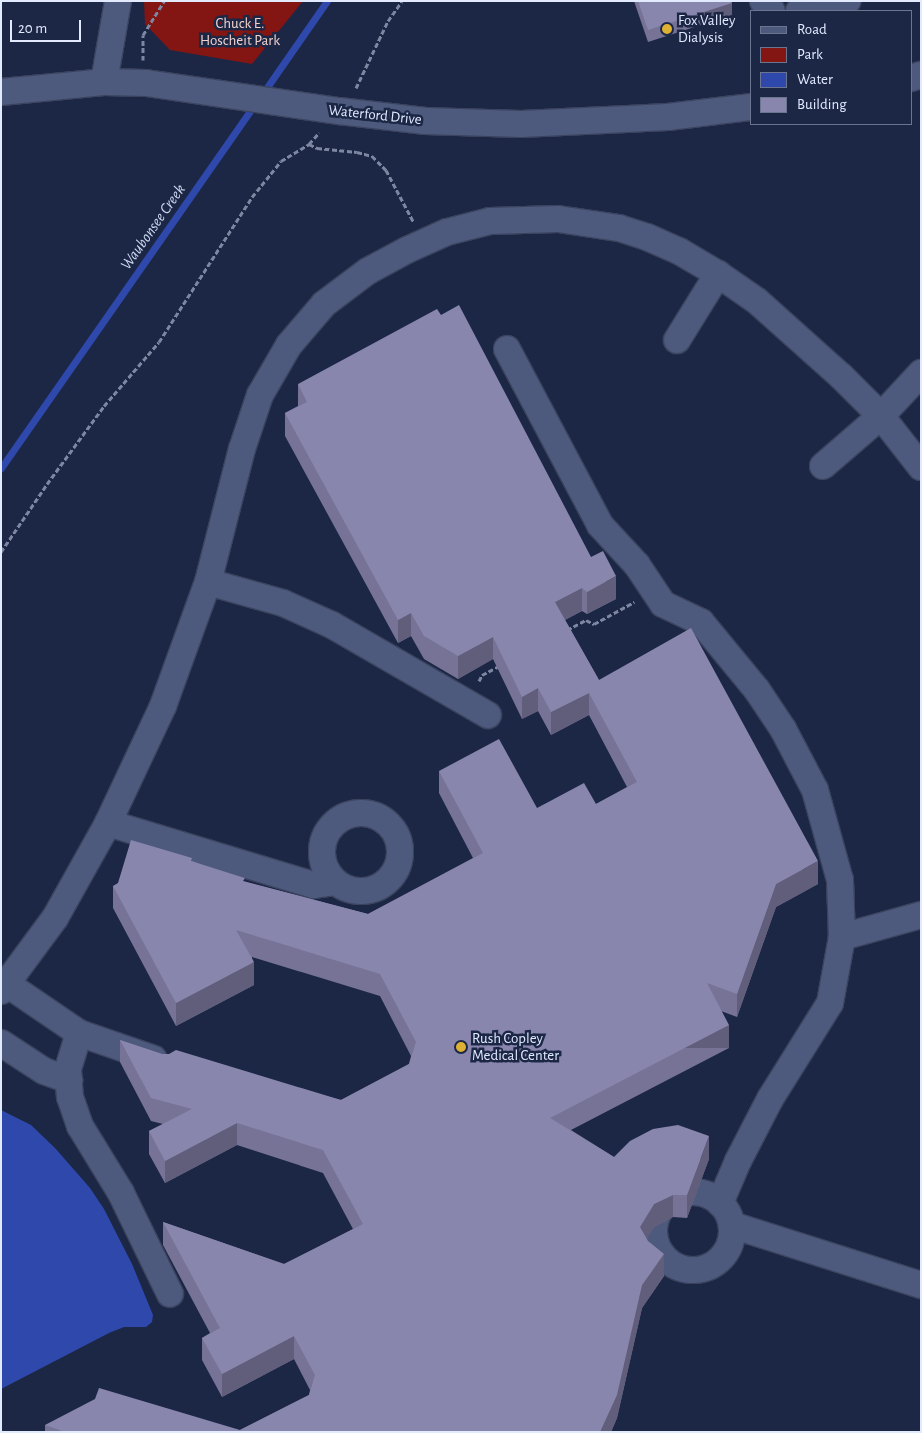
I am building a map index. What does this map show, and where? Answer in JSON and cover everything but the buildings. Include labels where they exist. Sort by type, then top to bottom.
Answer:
[{"type":"street","points":[[104,82],[118,1]]},
{"type":"street","points":[[821,10],[847,1]]},
{"type":"street","name":"Waterford Drive","points":[[1,92],[104,82],[146,83],[308,107],[425,121],[521,124],[668,118],[750,107]]},
{"type":"street","points":[[166,1062],[79,1034],[4,987],[55,918],[108,823],[163,706],[208,582],[242,449],[260,395],[289,345],[324,304],[368,271],[446,232],[490,222],[531,218],[558,219],[619,228],[647,237],[679,251],[718,274],[756,301],[793,332],[881,416],[921,467]]},
{"type":"street","points":[[677,340],[718,274]]},
{"type":"street","points":[[507,349],[600,525],[637,565],[662,604],[701,622],[757,690],[783,728],[815,790],[840,880],[842,937],[830,1003],[770,1099],[738,1161],[726,1214],[921,1284]]},
{"type":"street","points":[[822,466],[881,416],[921,373]]},
{"type":"street","points":[[208,582],[283,604],[332,625],[478,709]]},
{"type":"street","points":[[108,823],[314,885],[335,882]]},
{"type":"street","points":[[842,937],[921,914]]},
{"type":"street","points":[[79,1034],[68,1070],[70,1097],[80,1126],[121,1193],[170,1294]]},
{"type":"street","points":[[1,1043],[44,1071],[69,1080]]},
{"type":"path","points":[[142,51],[144,36],[164,1]]},
{"type":"path","points":[[355,91],[388,21],[402,1]]},
{"type":"path","points":[[1,552],[47,484],[104,406],[159,342],[252,197],[281,161],[309,144],[323,128]]},
{"type":"path","points":[[309,144],[318,148],[357,152],[372,156],[380,162],[416,228]]},
{"type":"path","points":[[560,633],[586,620],[594,624],[634,602]]},
{"type":"path","points":[[478,709],[482,675],[506,662]]},
{"type":"green space","name":"Chuck E. Hoscheit Park","points":[[144,1],[303,1],[252,64],[170,50],[145,24]]},
{"type":"water","points":[[1,1110],[31,1125],[55,1148],[90,1188],[104,1209],[132,1264],[153,1315],[152,1322],[146,1327],[124,1327],[109,1333],[1,1389]]},
{"type":"waterway","name":"Waubonsee Creek","points":[[263,93],[327,1]]},
{"type":"waterway","name":"Waubonsee Creek","points":[[1,468],[255,104]]},
{"type":"place","name":"Fox Valley Dialysis","points":[[667,29]]},
{"type":"place","name":"Rush Copley Medical Center","points":[[461,1047]]}]
